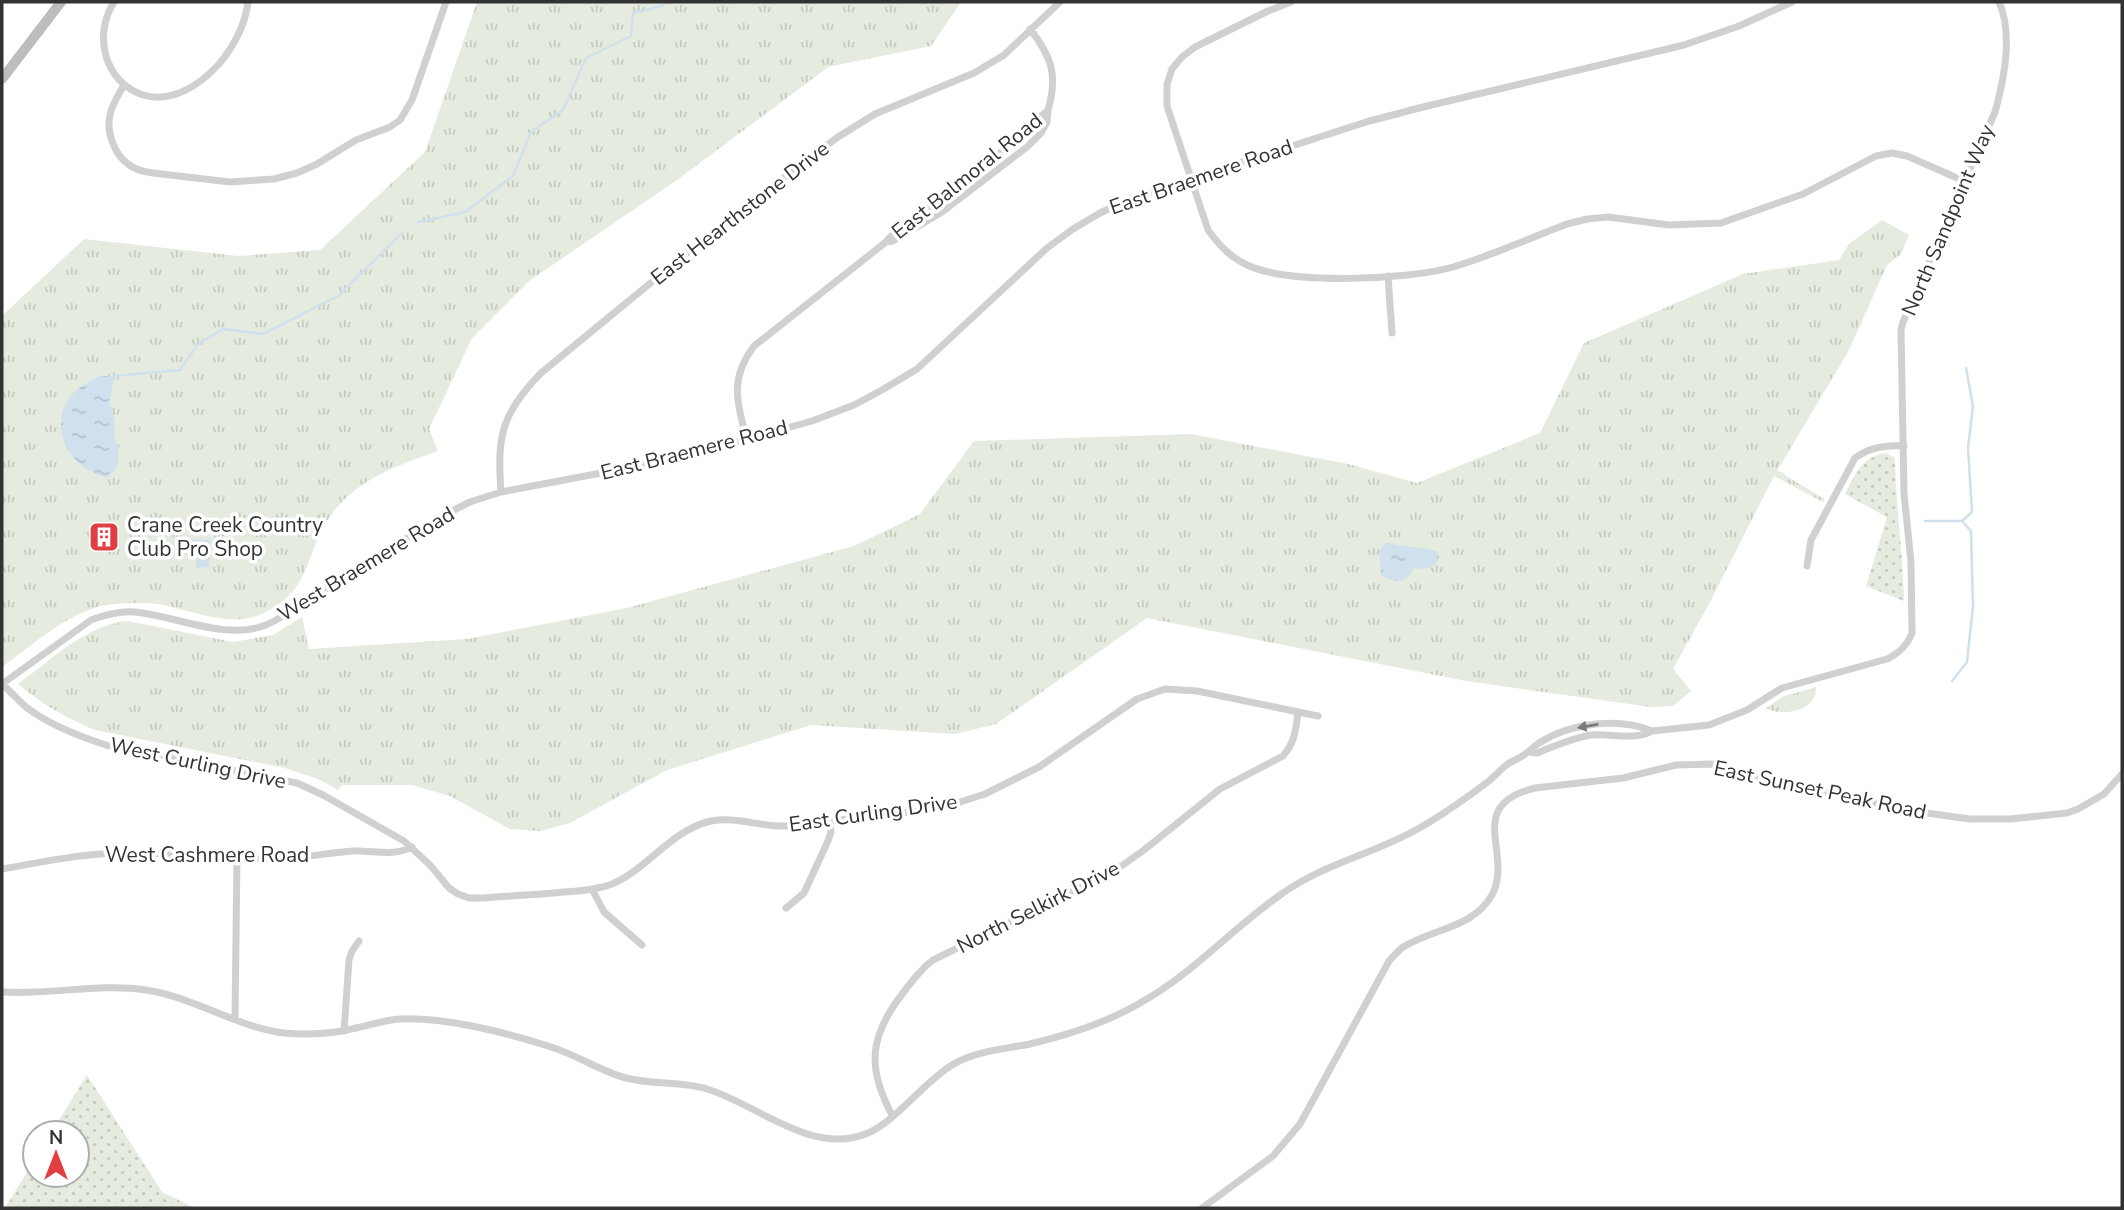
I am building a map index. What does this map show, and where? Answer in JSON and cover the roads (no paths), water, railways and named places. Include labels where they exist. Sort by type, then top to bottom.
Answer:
[{"type":"street","points":[[2,79],[61,2]]},
{"type":"street","points":[[114,2],[103,30],[103,47],[109,66],[124,85],[145,95],[166,96],[183,92],[213,71],[230,51],[241,30],[248,2]]},
{"type":"street","points":[[124,85],[109,116],[110,136],[127,164],[141,171],[230,182],[251,182],[297,173],[356,140],[390,127],[400,120],[408,110],[446,2]]},
{"type":"street","name":"East Hearthstone Drive","points":[[501,492],[499,461],[506,421],[521,394],[541,373],[715,230],[838,137],[875,114],[974,73],[1004,55],[1060,2]]},
{"type":"street","points":[[1291,2],[1195,47],[1172,69],[1167,84],[1167,106],[1208,230],[1219,245],[1249,266],[1293,276],[1388,276],[1452,267],[1587,219],[1608,217],[1669,225],[1721,223],[1804,194],[1883,154],[1907,156],[1964,181]]},
{"type":"street","name":"East Braemere Road","points":[[501,492],[675,459],[812,421],[854,405],[917,369],[1047,248],[1100,213],[1129,200],[1366,122],[1684,45],[1739,26],[1791,2]]},
{"type":"street","name":"North Sandpoint Way","points":[[892,1115],[939,1073],[960,1060],[1097,1025],[1138,1005],[1175,982],[1286,890],[1406,836],[1433,821],[1510,763],[1530,752],[1535,744],[1586,726],[1625,724],[1652,731],[1709,725],[1747,710],[1782,688],[1887,659],[1903,648],[1912,634],[1911,562],[1904,494],[1901,330],[1998,100],[2006,44],[2005,20],[1999,2]]},
{"type":"street","name":"East Balmoral Road","points":[[747,440],[737,405],[736,385],[743,361],[754,345],[886,243],[942,212],[1027,147],[1041,133],[1047,122],[1054,80],[1043,45],[1030,29]]},
{"type":"street","points":[[1388,276],[1392,333]]},
{"type":"street","points":[[1807,566],[1811,540],[1855,458],[1877,447],[1904,446]]},
{"type":"street","name":"West Braemere Road","points":[[2,684],[81,625],[107,614],[135,612],[236,630],[263,626],[446,514],[470,502],[501,492]]},
{"type":"street","name":"West Curling Drive","points":[[2,684],[27,707],[81,737],[296,783],[335,802],[412,847],[449,888],[458,894]]},
{"type":"street","name":"East Curling Drive","points":[[458,894],[469,898],[484,898],[592,889],[612,884],[635,870],[676,836],[713,821],[726,820],[770,826],[830,822],[951,805],[985,794],[1039,767],[1137,699],[1165,689],[1197,691],[1318,716]]},
{"type":"street","name":"North Selkirk Drive","points":[[892,1115],[878,1084],[875,1044],[882,1023],[917,974],[933,960],[1113,872],[1220,789],[1283,756],[1294,738],[1298,712]]},
{"type":"street","name":"East Sunset Peak Road","points":[[1202,1208],[1273,1156],[1300,1124],[1389,961],[1403,946],[1470,919],[1485,907],[1495,888],[1496,817],[1500,807],[1521,791],[1623,778],[1676,765],[1713,764],[1905,810],[1970,820],[2010,819],[2067,813],[2078,809],[2104,794],[2122,774]]},
{"type":"street","points":[[786,908],[804,893],[828,841],[830,822]]},
{"type":"street","name":"West Cashmere Road","points":[[2,869],[123,852],[271,859],[363,851],[394,853],[412,847]]},
{"type":"street","points":[[235,1019],[237,858]]},
{"type":"street","points":[[592,889],[604,912],[642,945]]},
{"type":"street","points":[[344,1031],[349,960],[359,941]]},
{"type":"street","points":[[2,992],[120,988],[145,990],[165,993],[256,1027],[284,1033],[344,1031],[400,1019],[464,1025],[550,1046],[625,1077],[713,1090],[802,1132],[827,1139],[850,1138],[870,1132],[892,1115]]},
{"type":"water","points":[[99,376],[114,376],[110,401],[115,424],[114,438],[119,448],[117,466],[109,477],[97,474],[76,461],[64,440],[61,428],[62,415],[69,398],[80,387]]},
{"type":"water","points":[[181,539],[210,540],[209,567],[196,568],[197,553],[180,554]]},
{"type":"water","points":[[1387,542],[1438,552],[1439,559],[1428,568],[1414,568],[1403,580],[1392,580],[1381,576],[1379,551]]},
{"type":"waterway","points":[[419,222],[465,212],[513,176],[531,132],[563,110],[586,58],[631,36],[633,13],[662,6],[665,2]]},
{"type":"waterway","points":[[114,376],[180,370],[198,344],[223,329],[263,334],[338,296],[403,232]]},
{"type":"waterway","points":[[1925,521],[1962,521],[1972,512],[1968,448],[1973,406],[1966,368]]},
{"type":"waterway","points":[[1952,681],[1967,662],[1973,606],[1971,531],[1962,521]]},
{"type":"place","name":"Crane Creek Country Club Pro Shop","points":[[104,537]]}]
